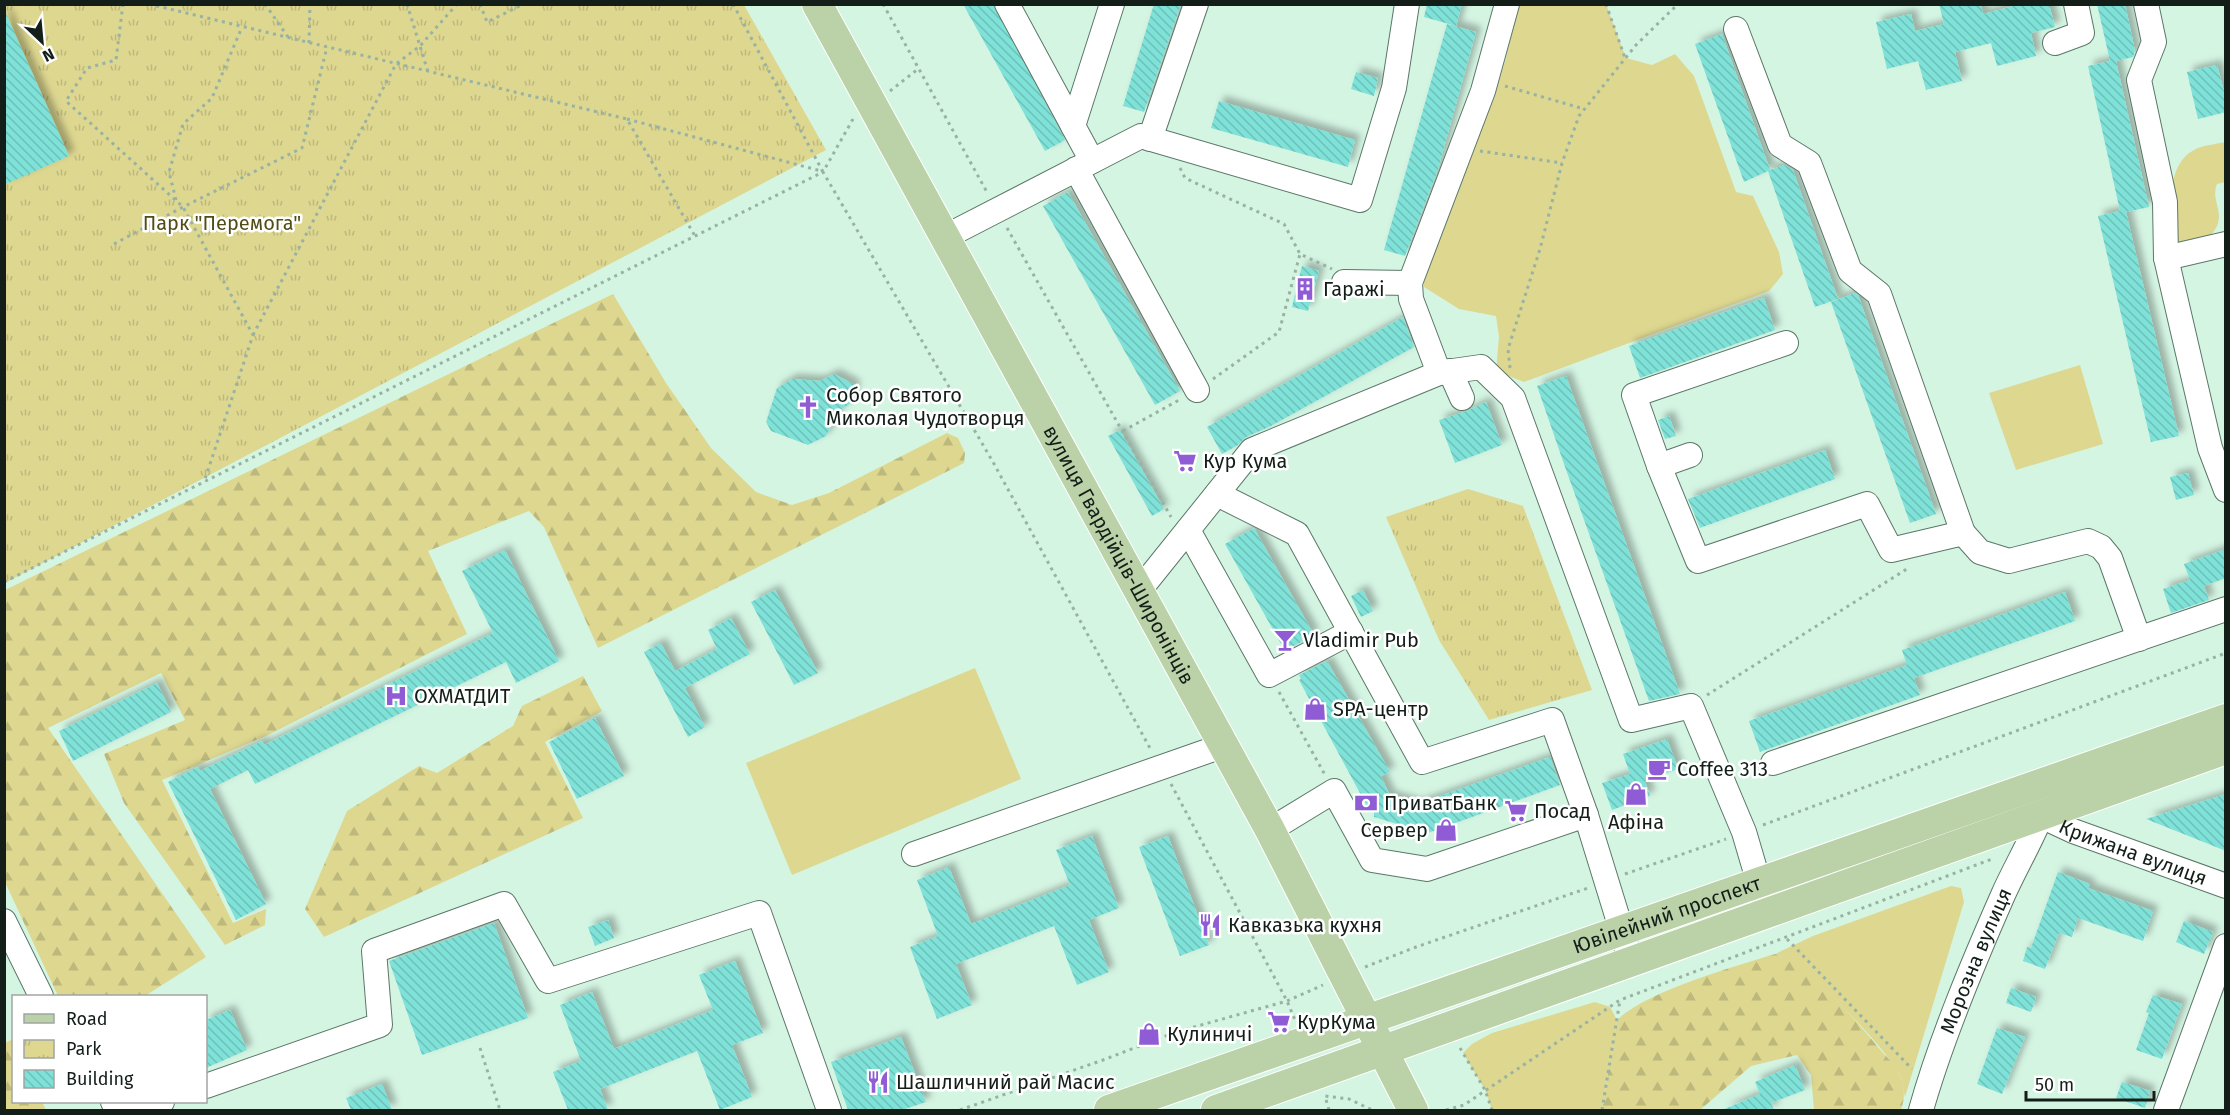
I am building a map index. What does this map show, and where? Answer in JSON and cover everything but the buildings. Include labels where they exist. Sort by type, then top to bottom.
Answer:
[{"type":"main road","name":"вулиця Гвардійців-Широнінців","points":[[817,4],[1270,830],[1413,1110]]},
{"type":"main road","name":"Ювілейний проспект","points":[[1109,1110],[2226,719]]},
{"type":"main road","name":"Ювілейний проспект","points":[[1216,1110],[2226,749]]},
{"type":"street","points":[[1007,4],[1073,126],[1084,165],[1197,390]]},
{"type":"street","points":[[1073,126],[1112,4]]},
{"type":"street","points":[[1159,142],[1196,4]]},
{"type":"street","points":[[945,237],[1141,136],[1360,200],[1394,88],[1407,4]]},
{"type":"street","points":[[1462,399],[1444,372],[1411,298],[1410,283],[1486,81],[1507,4]]},
{"type":"street","points":[[2055,43],[2082,33],[2076,4]]},
{"type":"street","points":[[2146,4],[2154,42],[2139,80],[2165,201],[2166,258],[2210,448],[2226,490]]},
{"type":"street","points":[[1736,28],[1780,145],[1809,163],[1850,272],[1879,294],[1963,533],[1980,552],[2009,561],[2088,542],[2101,547],[2110,558],[2139,639]]},
{"type":"street","points":[[2166,258],[2226,244]]},
{"type":"street","points":[[1351,282],[1410,283]]},
{"type":"street","points":[[1786,343],[1634,395],[1659,466],[1698,561],[1867,504],[1891,550],[1963,533]]},
{"type":"street","points":[[1138,592],[1252,450],[1444,372],[1481,367],[1513,398],[1631,720],[1691,706],[1744,832],[1768,913]]},
{"type":"street","points":[[1659,466],[1690,454]]},
{"type":"street","points":[[1217,494],[1297,534],[1422,762],[1552,720],[1586,815],[1632,962]]},
{"type":"street","points":[[1185,533],[1269,675],[1351,632]]},
{"type":"street","points":[[1773,763],[2226,609]]},
{"type":"street","points":[[914,855],[1222,746]]},
{"type":"street","points":[[2031,787],[2042,816]]},
{"type":"street","points":[[1270,830],[1334,791],[1372,860],[1427,869],[1586,815]]},
{"type":"street","name":"Крижана вулиця","points":[[2042,816],[2073,831],[2226,886]]},
{"type":"street","name":"Морозна вулиця","points":[[1921,1110],[1956,1009],[2003,894],[2042,816]]},
{"type":"street","points":[[207,1086],[380,1025],[374,951],[504,904],[548,981],[759,913],[829,1110]]},
{"type":"street","points":[[4,921],[41,995]]},
{"type":"street","points":[[2166,1110],[2226,946]]},
{"type":"street","points":[[136,1110],[156,1103]]},
{"type":"path","points":[[123,4],[116,60],[87,68],[66,101],[183,207],[253,335]]},
{"type":"path","points":[[149,4],[627,119],[823,172]]},
{"type":"path","points":[[265,4],[289,38]]},
{"type":"path","points":[[309,43],[310,4]]},
{"type":"path","points":[[407,4],[428,72]]},
{"type":"path","points":[[204,482],[253,335],[396,64],[420,46],[458,4]]},
{"type":"path","points":[[480,4],[488,22],[524,4]]},
{"type":"path","points":[[734,4],[823,172],[993,462],[1161,767],[1287,1001],[1295,1022]]},
{"type":"path","points":[[883,4],[997,210],[1185,533]]},
{"type":"path","points":[[1606,4],[1625,58]]},
{"type":"path","points":[[1513,398],[1508,349],[1540,249],[1562,163],[1579,116],[1636,45],[1678,4]]},
{"type":"path","points":[[177,201],[170,172],[183,124],[212,98],[242,27]]},
{"type":"path","points":[[114,244],[302,148],[327,47]]},
{"type":"path","points":[[882,98],[918,69]]},
{"type":"path","points":[[1486,81],[1584,109]]},
{"type":"path","points":[[4,582],[823,172],[858,109]]},
{"type":"path","points":[[627,119],[695,236]]},
{"type":"path","points":[[1159,142],[1185,178],[1284,224],[1300,254],[1351,282]]},
{"type":"path","points":[[1461,148],[1562,163]]},
{"type":"path","points":[[1279,332],[1300,254]]},
{"type":"path","points":[[1691,706],[1913,565]]},
{"type":"path","points":[[1362,969],[1416,947],[1744,832],[2226,653]]},
{"type":"path","points":[[1269,675],[1334,791]]},
{"type":"path","points":[[1446,1110],[1464,1105],[1620,1000],[1787,939],[1995,858]]},
{"type":"path","points":[[1787,939],[1928,1085]]},
{"type":"path","points":[[960,1110],[1176,1032],[1287,1001],[1323,985]]},
{"type":"path","points":[[1602,1110],[1620,1000]]},
{"type":"path","points":[[1460,1046],[1485,1090],[1492,1110]]},
{"type":"path","points":[[480,1048],[501,1110]]},
{"type":"path","points":[[1329,1110],[1325,1096],[1349,1099],[1372,1110]]},
{"type":"green space","points":[[1606,4],[1626,58],[1652,65],[1675,54],[1694,76],[1736,192],[1753,196],[1779,252],[1783,274],[1769,291],[1524,382],[1496,371],[1499,337],[1496,316],[1459,309],[1424,287],[1423,269],[1494,98],[1518,5]]},
{"type":"green space","name":"Парк \"Перемога\"","points":[[5,5],[744,5],[826,150],[5,583]]},
{"type":"green space","points":[[2225,142],[2225,182],[2217,184],[2215,197],[2219,217],[2214,231],[2209,237],[2195,243],[2173,241],[2172,189],[2179,165],[2187,155],[2198,148]]},
{"type":"green space","points":[[613,294],[666,383],[711,448],[756,492],[792,505],[829,493],[947,433],[958,438],[965,453],[964,463],[598,648],[544,527],[529,511],[428,551],[467,634],[268,735],[162,780],[233,923],[266,909],[265,925],[225,945],[124,803],[104,754],[185,720],[161,673],[48,728],[206,957],[147,995],[58,995],[5,882],[5,590]]},
{"type":"green space","points":[[2080,365],[2103,444],[2016,470],[1989,393]]},
{"type":"green space","points":[[1468,489],[1523,506],[1592,690],[1489,720],[1439,640],[1386,517]]},
{"type":"green space","points":[[975,668],[1021,779],[792,875],[746,763]]},
{"type":"green space","points":[[583,676],[602,711],[545,742],[583,818],[324,937],[305,909],[347,811],[419,766],[437,773],[513,726],[522,706]]},
{"type":"green space","points":[[1951,886],[1961,888],[1964,902],[1905,1097],[1898,1071],[1859,1024],[1805,973],[1775,954],[1813,936]]},
{"type":"green space","points":[[1775,954],[1789,961],[1819,983],[1893,1063],[1903,1084],[1904,1097],[1901,1110],[1814,1110],[1811,1075],[1797,1055],[1751,1066],[1700,1110],[1602,1110],[1617,1020],[1648,999],[1669,990]]},
{"type":"green space","points":[[1595,1002],[1610,1007],[1617,1020],[1602,1110],[1492,1110],[1485,1090],[1463,1053],[1472,1044],[1492,1033]]},
{"type":"green space","points":[[12,1040],[12,1103],[42,1103],[46,1110],[5,1110],[5,1043]]},
{"type":"place","name":"Гаражі","points":[[1305,289]]},
{"type":"place","name":"Собор Святого Миколая Чудотворця","points":[[808,407]]},
{"type":"place","name":"Кур Кума","points":[[1185,461]]},
{"type":"place","name":"Vladimir Pub","points":[[1285,640]]},
{"type":"place","name":"ОХМАТДИТ","points":[[396,696]]},
{"type":"place","name":"SPA-центр","points":[[1315,709]]},
{"type":"place","name":"Coffee 313","points":[[1659,769]]},
{"type":"place","name":"Афіна","points":[[1636,794]]},
{"type":"place","name":"ПриватБанк","points":[[1366,803]]},
{"type":"place","name":"Посад","points":[[1516,811]]},
{"type":"place","name":"Сервер","points":[[1446,830]]},
{"type":"place","name":"Кавказька кухня","points":[[1210,925]]},
{"type":"place","name":"КурКума","points":[[1279,1022]]},
{"type":"place","name":"Кулиничі","points":[[1149,1034]]},
{"type":"place","name":"Шашличний рай Масис","points":[[878,1082]]}]
